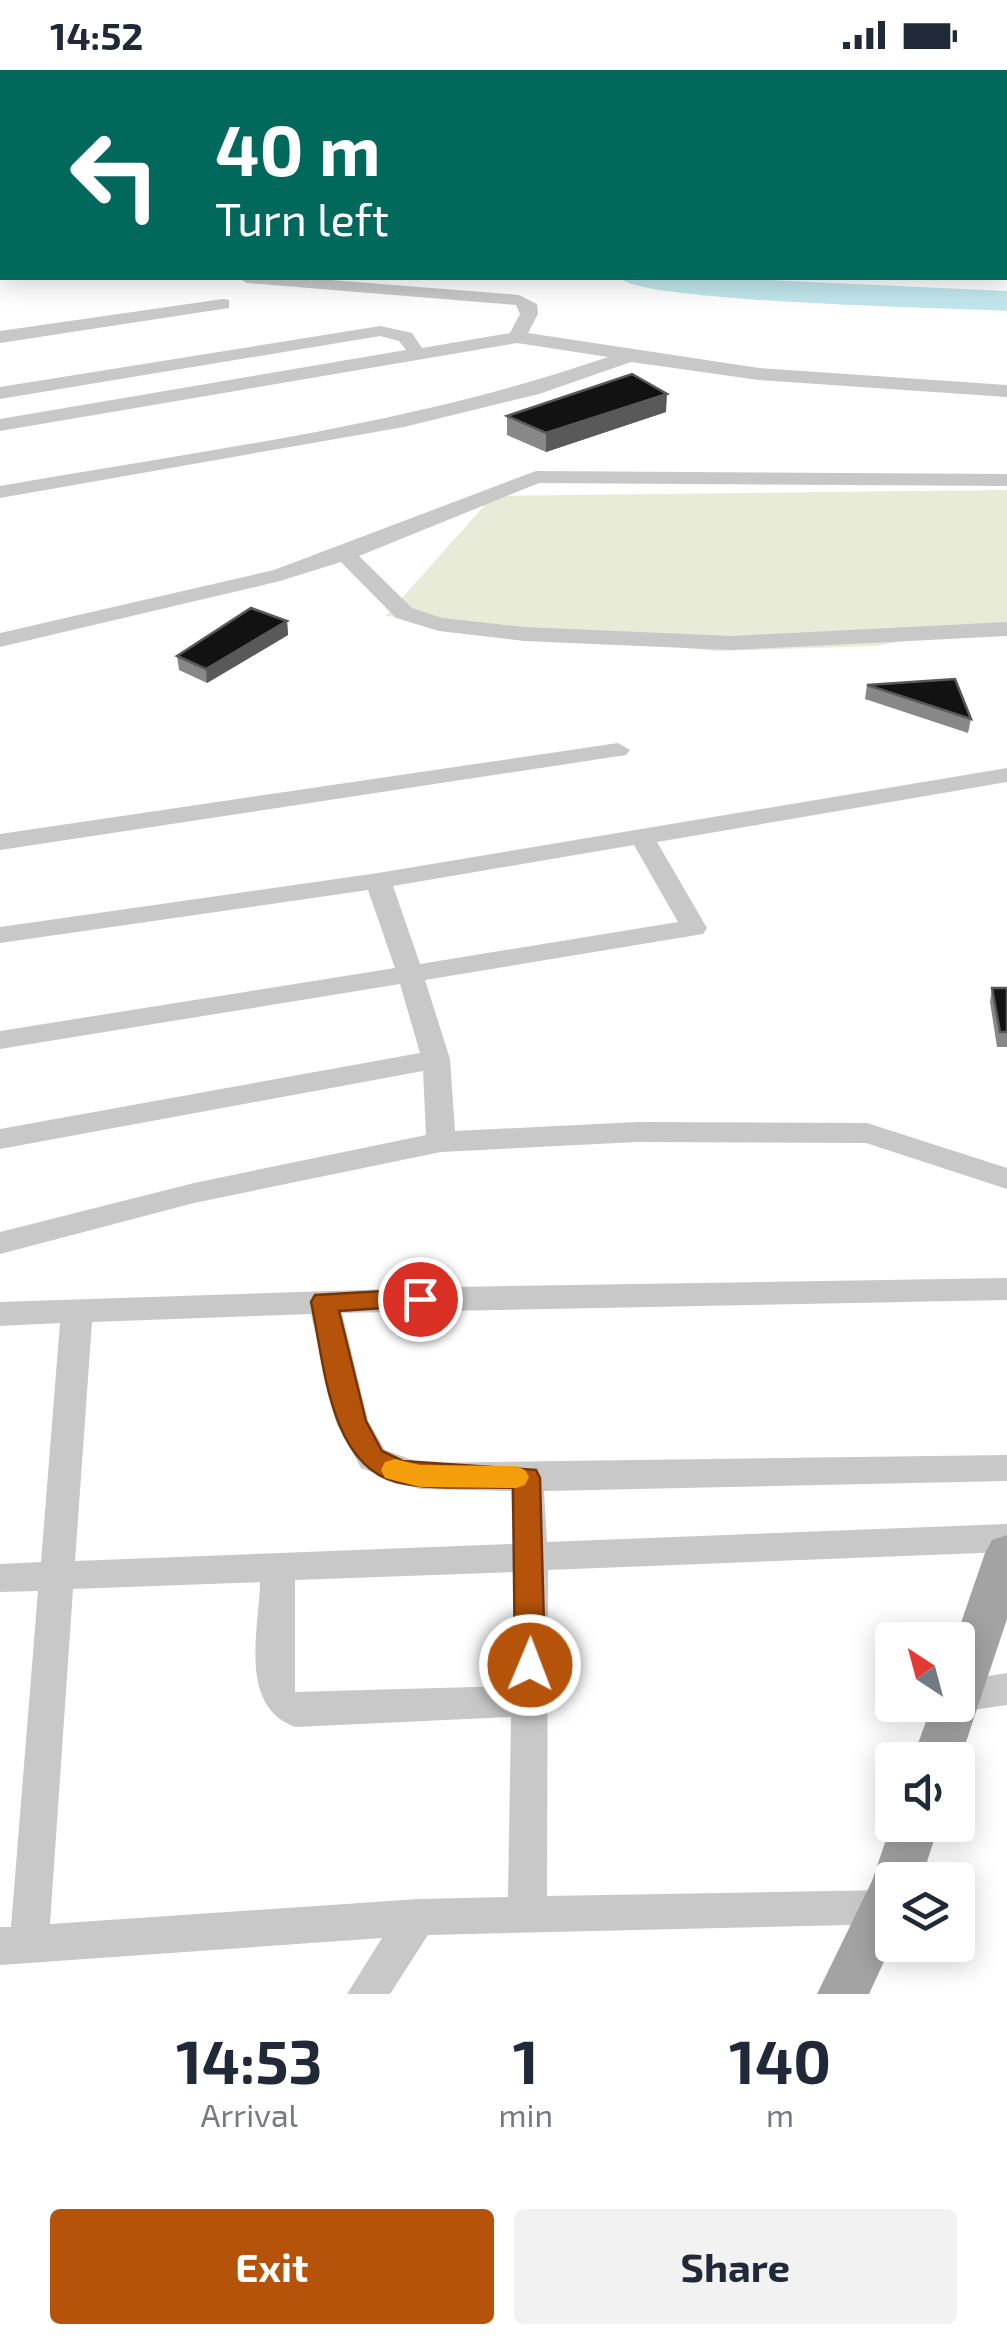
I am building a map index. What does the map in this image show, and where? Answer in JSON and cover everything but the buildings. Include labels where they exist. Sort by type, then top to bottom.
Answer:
[{"type":"main road","points":[[975,1647],[1007,1553]]},
{"type":"main road","points":[[843,1994],[875,1928]]},
{"type":"street","points":[[268,280],[520,300],[528,304],[529,314],[517,336]]},
{"type":"street","points":[[380,290],[380,331]]},
{"type":"street","points":[[0,337],[223,304]]},
{"type":"street","points":[[0,394],[380,331],[405,338],[417,352]]},
{"type":"street","points":[[0,426],[517,336],[759,374],[1007,392]]},
{"type":"street","points":[[0,492],[404,421],[532,390],[630,356]]},
{"type":"street","points":[[0,640],[280,575],[345,554],[536,478],[1007,480]]},
{"type":"street","points":[[345,554],[404,613],[439,624],[524,634],[732,643],[1007,630]]},
{"type":"street","points":[[0,842],[618,750]]},
{"type":"street","points":[[0,935],[378,881],[1007,775]]},
{"type":"street","points":[[0,1040],[694,928],[641,836]]},
{"type":"street","points":[[378,881],[436,1059],[441,1142]]},
{"type":"street","points":[[0,1139],[436,1059]]},
{"type":"street","points":[[0,1243],[194,1193],[441,1142],[638,1132],[868,1133],[1007,1179]]},
{"type":"street","points":[[0,1314],[324,1302],[1007,1289]]},
{"type":"street","points":[[324,1302],[352,1422],[373,1459],[420,1476],[526,1478],[1007,1468]]},
{"type":"street","points":[[77,1309],[54,1576],[14,1945],[418,1917],[527,1915],[875,1894]]},
{"type":"street","points":[[526,1478],[531,1557],[527,1915]]},
{"type":"street","points":[[0,1578],[278,1570],[1007,1538]]},
{"type":"street","points":[[278,1570],[275,1689],[282,1703],[295,1712],[530,1701]]},
{"type":"street","points":[[975,1694],[1007,1689]]},
{"type":"street","points":[[367,1994],[418,1917]]},
{"type":"green space","points":[[1007,490],[1007,623],[875,646],[715,651],[386,616],[493,496]]},
{"type":"waterway","points":[[652,280],[696,286],[1007,301]]},
{"type":"slow traffic","points":[[395,1470],[420,1476],[516,1477]]},
{"type":"route","points":[[420,1299],[324,1302],[352,1422],[373,1459],[400,1472],[420,1476],[526,1478],[531,1557],[530,1665]]}]
